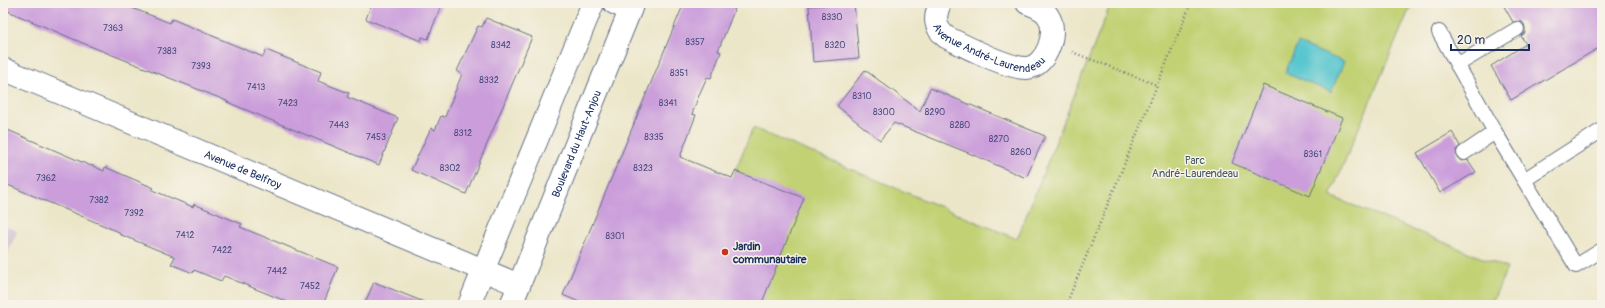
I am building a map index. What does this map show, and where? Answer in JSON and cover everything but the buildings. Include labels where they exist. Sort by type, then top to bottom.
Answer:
[{"type":"street","points":[[470,305],[593,3]]},
{"type":"street","name":"Avenue André-Laurendeau","points":[[940,3],[936,21],[939,31],[946,38],[1008,65],[1028,68],[1036,66],[1044,58],[1053,34],[1052,25],[1048,16],[1042,10],[1028,3]]},
{"type":"street","name":"Boulevard du Haut-Anjou","points":[[511,305],[626,5]]},
{"type":"street","name":"Avenue de Belfroy","points":[[3,69],[484,269]]},
{"type":"street","points":[[484,269],[519,285]]},
{"type":"lane","points":[[1457,65],[1517,29]]},
{"type":"lane","points":[[1439,32],[1495,132],[1576,266],[1602,250]]},
{"type":"lane","points":[[1524,180],[1602,130]]},
{"type":"lane","points":[[1464,153],[1495,132]]},
{"type":"path","points":[[1066,305],[1191,3]]},
{"type":"path","points":[[1050,43],[1157,85]]},
{"type":"shaded area","points":[[3,225],[17,231],[3,265]]},
{"type":"green space","name":"Parc André-Laurendeau","points":[[1111,3],[1412,3],[1330,196],[1507,268],[1491,305],[645,305],[732,178],[753,128],[1017,239]]},
{"type":"water","points":[[1298,43],[1344,62],[1331,92],[1285,73]]},
{"type":"place","name":"Jardin communautaire","points":[[725,252]]}]
